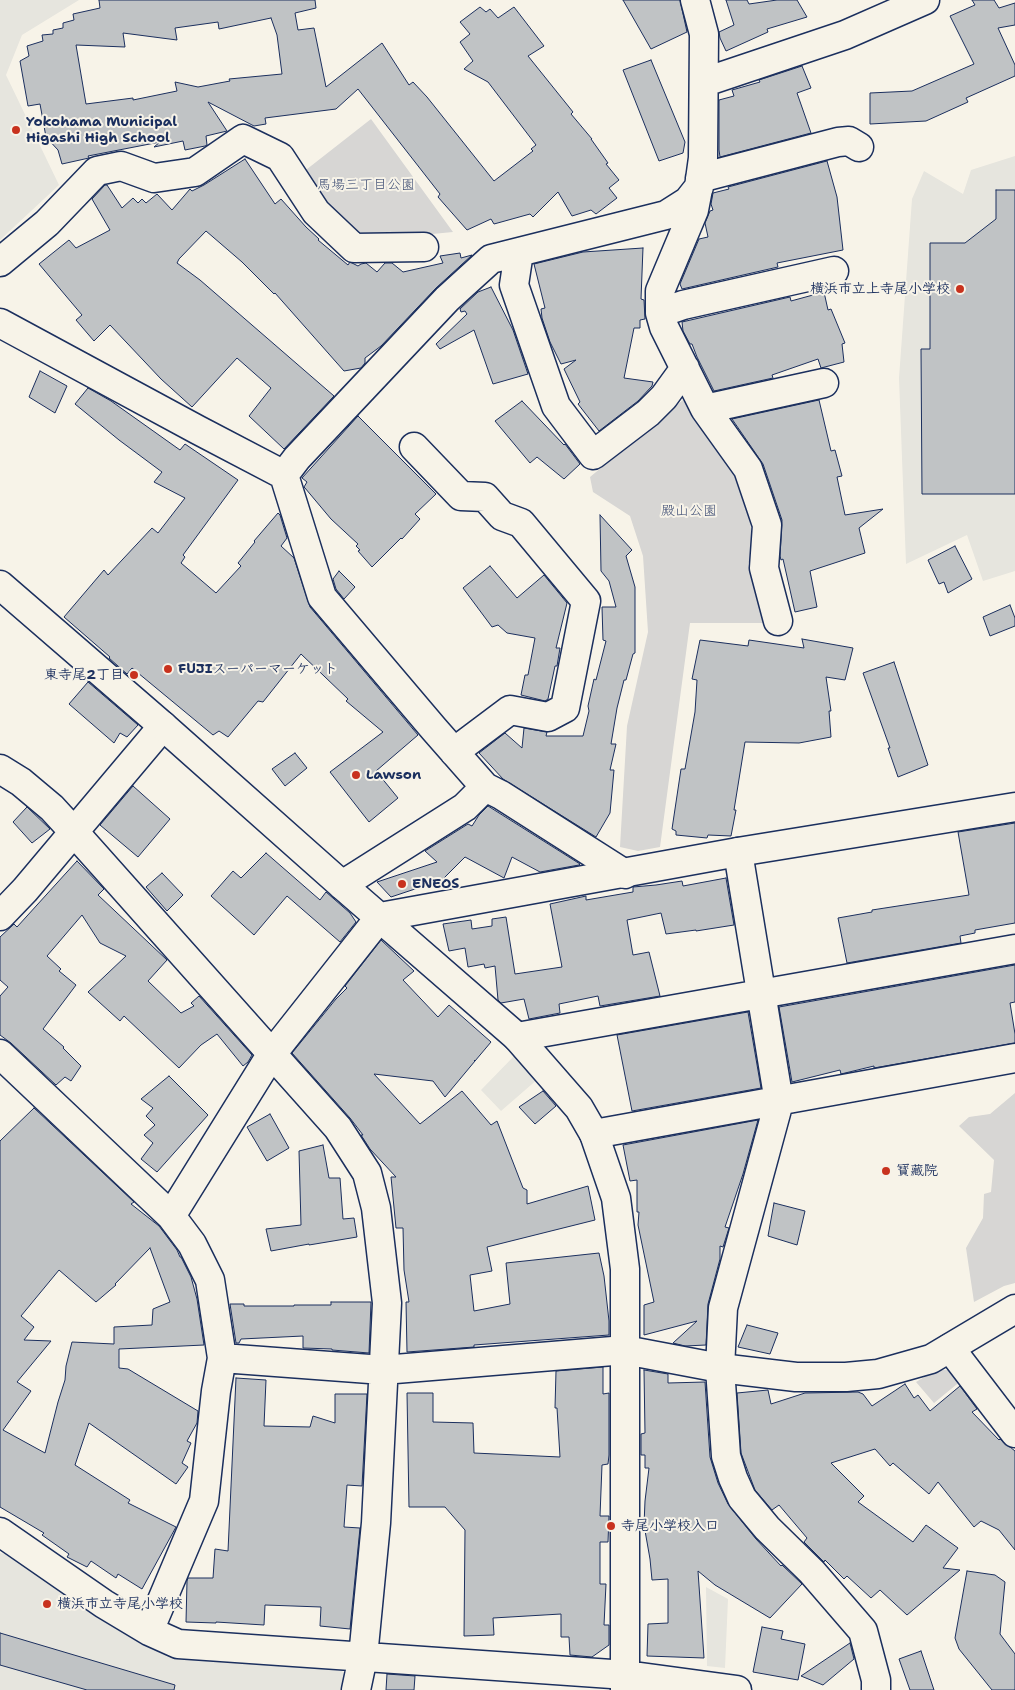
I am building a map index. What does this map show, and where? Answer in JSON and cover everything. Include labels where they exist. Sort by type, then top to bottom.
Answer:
[{"type":"street","points":[[695,0],[704,34],[703,158],[694,210],[660,291],[660,313],[664,327],[705,409],[748,469],[767,525],[764,568],[778,621]]},
{"type":"street","points":[[705,82],[846,36],[925,0]]},
{"type":"street","points":[[0,262],[47,223],[97,171],[121,166],[154,178],[195,172],[243,139],[280,157],[316,212],[354,248],[424,247]]},
{"type":"street","points":[[284,475],[297,458],[447,299],[491,260],[666,215],[688,202],[699,183],[838,142],[849,141],[859,147]]},
{"type":"street","points":[[519,252],[514,285],[556,406],[593,455],[648,413],[664,396],[685,368]]},
{"type":"street","points":[[660,313],[834,271]]},
{"type":"street","points":[[0,322],[284,475],[322,597],[454,752],[485,788],[501,795],[625,874]]},
{"type":"street","points":[[705,409],[824,383]]},
{"type":"street","points":[[429,453],[461,496],[484,497],[502,516],[521,523],[586,601],[565,708],[548,717],[510,710],[454,752]]},
{"type":"street","points":[[0,585],[517,1037],[579,1108],[594,1134],[616,1198],[624,1268],[625,1682]]},
{"type":"street","points":[[0,916],[25,890],[163,726]]},
{"type":"street","points":[[0,769],[21,782],[46,802],[74,832],[338,1128],[367,1172],[376,1208],[387,1303],[376,1523],[363,1657],[356,1690]]},
{"type":"street","points":[[342,885],[465,807],[485,788]]},
{"type":"street","points":[[171,1216],[271,1055],[380,917],[738,852],[1015,806]]},
{"type":"street","points":[[738,852],[779,1102],[723,1308],[720,1368],[726,1456],[732,1478],[742,1498],[767,1528],[812,1572],[863,1631],[876,1680],[876,1690]]},
{"type":"street","points":[[517,1037],[1015,949]]},
{"type":"street","points":[[0,1054],[171,1216],[192,1244],[210,1280],[222,1358],[216,1391],[204,1501],[149,1631]]},
{"type":"street","points":[[594,1134],[1015,1058]]},
{"type":"street","points":[[222,1358],[383,1370],[625,1350],[720,1368],[796,1377],[846,1377],[878,1374],[931,1359],[1015,1309]]},
{"type":"street","points":[[950,1348],[1015,1433]]},
{"type":"street","points":[[6,1540],[104,1604],[149,1631],[178,1644],[363,1657],[625,1682],[737,1690]]},
{"type":"shaded area","name":"Yokohama Municipal Higashi High School","points":[[0,0],[79,0],[22,35],[6,75],[59,185],[0,240]]},
{"type":"shaded area","name":"横浜市立上寺尾小学校","points":[[1015,156],[1015,571],[983,581],[967,535],[906,564],[899,378],[912,199],[924,171],[963,194],[971,170]]},
{"type":"shaded area","points":[[517,1053],[539,1078],[501,1111],[481,1090]]},
{"type":"shaded area","name":"横浜市立寺尾小学校","points":[[0,1553],[11,1555],[236,1660],[342,1671],[347,1681],[345,1690],[0,1690]]},
{"type":"shaded area","points":[[706,1587],[728,1599],[725,1668],[707,1666]]},
{"type":"green space","name":"馬場三丁目公園","points":[[371,119],[453,232],[422,235],[404,233],[361,235],[339,219],[302,173]]},
{"type":"green space","name":"殿山公園","points":[[683,400],[745,488],[754,550],[748,564],[763,623],[690,623],[660,847],[638,851],[620,847],[627,726],[648,632],[643,556],[630,516],[593,492],[590,477]]},
{"type":"green space","points":[[1015,1093],[1015,1283],[1004,1286],[974,1302],[966,1248],[983,1218],[984,1194],[991,1192],[994,1160],[959,1126],[969,1117],[990,1114]]},
{"type":"green space","points":[[941,1370],[953,1370],[962,1380],[934,1403],[916,1382],[931,1373]]},
{"type":"building","points":[[99,0],[315,0],[316,8],[295,13],[298,30],[314,28],[326,87],[382,43],[409,85],[413,82],[427,97],[494,181],[533,151],[531,149],[536,145],[488,82],[464,69],[473,61],[460,42],[470,34],[460,22],[480,7],[486,12],[490,9],[498,18],[514,7],[544,46],[528,56],[573,112],[571,114],[592,139],[608,163],[606,164],[619,180],[609,188],[617,198],[596,214],[591,210],[572,216],[558,192],[533,217],[530,214],[494,224],[491,219],[467,230],[438,197],[440,194],[358,89],[336,109],[265,118],[266,124],[254,126],[208,102],[227,131],[206,136],[207,145],[205,146],[185,150],[183,141],[154,147],[160,142],[88,156],[89,158],[62,164],[58,150],[46,137],[40,104],[28,106],[20,61],[29,56],[27,46],[43,41],[42,35],[53,34],[53,30],[63,28],[63,23],[74,20],[73,14],[100,8]],"holes":[[[271,18],[277,35],[282,74],[229,79],[230,81],[198,87],[175,82],[177,91],[133,100],[133,98],[86,104],[76,45],[125,47],[123,33],[177,40],[175,28],[218,22],[219,29]]]},
{"type":"building","points":[[623,0],[680,0],[687,32],[651,49]]},
{"type":"building","points":[[726,0],[747,0],[749,4],[777,0],[797,0],[807,17],[767,29],[768,32],[726,51],[719,32],[734,25]]},
{"type":"building","points":[[972,0],[994,0],[999,8],[1015,3],[1015,25],[998,28],[1015,65],[1015,76],[966,98],[968,102],[926,121],[870,124],[870,93],[912,91],[974,64],[950,16],[975,5]]},
{"type":"building","points":[[651,60],[685,142],[683,153],[659,161],[623,70]]},
{"type":"building","points":[[802,66],[811,88],[797,93],[811,133],[720,157],[719,100],[734,96],[732,90],[760,82],[759,80]]},
{"type":"building","points":[[245,159],[275,204],[281,199],[318,240],[348,265],[350,262],[358,266],[366,263],[377,272],[385,263],[392,263],[403,272],[443,263],[440,256],[460,253],[461,258],[472,255],[436,288],[381,346],[365,358],[365,363],[361,368],[344,371],[275,293],[206,231],[177,263],[200,280],[334,396],[284,449],[249,416],[271,388],[237,358],[192,407],[161,379],[110,325],[94,341],[76,320],[82,315],[39,264],[69,240],[76,248],[110,230],[92,199],[105,185],[107,185],[122,208],[133,198],[138,203],[142,199],[146,203],[157,194],[172,210],[190,189],[192,191],[204,185]]},
{"type":"building","points":[[827,161],[837,197],[843,250],[777,263],[778,267],[682,289],[680,284],[699,239],[708,237],[705,223],[710,211],[713,210],[711,204],[713,193],[729,189],[728,187]]},
{"type":"building","points":[[996,190],[1015,190],[1015,494],[922,494],[921,349],[930,349],[930,243],[965,243],[996,219]]},
{"type":"building","points":[[643,248],[641,299],[644,300],[645,319],[640,320],[640,328],[634,328],[624,378],[653,382],[652,386],[638,401],[599,431],[578,404],[580,402],[564,369],[576,360],[561,364],[550,342],[542,318],[541,309],[545,308],[534,264],[583,252]]},
{"type":"building","points":[[491,287],[513,330],[528,374],[493,384],[474,330],[440,349],[436,344],[467,314],[465,311],[461,312],[460,309],[478,292]]},
{"type":"building","points":[[824,292],[828,310],[831,309],[845,343],[842,344],[844,362],[821,368],[818,359],[772,375],[773,378],[714,391],[692,344],[690,344],[683,331],[682,322],[790,297],[791,301]]},
{"type":"building","points":[[40,371],[67,386],[55,413],[29,397]]},
{"type":"building","points":[[88,388],[111,401],[180,450],[185,444],[238,480],[183,555],[185,557],[181,563],[216,593],[241,566],[238,563],[254,541],[278,513],[280,515],[287,538],[281,546],[294,558],[310,607],[418,735],[376,771],[398,798],[369,822],[330,772],[383,732],[346,701],[348,699],[301,654],[263,702],[258,701],[228,737],[219,731],[213,735],[132,668],[127,674],[64,617],[104,570],[108,575],[152,528],[158,533],[185,498],[154,482],[162,472],[75,404]]},
{"type":"building","points":[[819,400],[831,451],[835,450],[842,476],[837,477],[845,515],[883,509],[859,528],[865,553],[810,571],[817,607],[795,612],[783,559],[781,560],[780,556],[782,520],[763,464],[732,419]]},
{"type":"building","points":[[522,401],[565,444],[580,464],[564,479],[537,457],[530,463],[495,421]]},
{"type":"building","points":[[358,416],[436,494],[415,514],[420,519],[372,567],[358,551],[360,550],[356,546],[358,544],[331,519],[304,487],[307,482],[302,478]]},
{"type":"building","points":[[600,515],[632,550],[626,556],[635,587],[635,653],[633,654],[626,680],[624,680],[611,744],[616,744],[610,770],[614,770],[610,813],[596,837],[503,779],[479,753],[505,733],[522,748],[524,728],[547,732],[546,736],[583,736],[594,679],[596,680],[606,641],[603,640],[602,607],[616,607],[609,581],[601,571]]},
{"type":"building","points":[[955,546],[972,579],[948,593],[944,582],[939,584],[928,560]]},
{"type":"building","points":[[490,566],[517,598],[544,575],[567,603],[556,648],[560,648],[557,666],[555,666],[548,699],[545,701],[521,695],[525,675],[528,675],[535,638],[507,633],[498,625],[492,627],[463,588]]},
{"type":"building","points":[[339,571],[355,587],[344,599],[336,589],[333,579]]},
{"type":"building","points":[[1010,605],[1015,618],[1015,626],[990,636],[983,617]]},
{"type":"building","points":[[802,639],[853,648],[845,680],[826,677],[831,711],[829,711],[831,737],[799,743],[745,742],[731,836],[708,835],[707,838],[676,835],[676,831],[672,829],[681,769],[685,769],[695,712],[697,680],[692,679],[700,640],[748,646],[749,640],[804,648]]},
{"type":"building","points":[[894,662],[928,765],[898,777],[888,748],[890,748],[863,673]]},
{"type":"building","points":[[88,682],[138,725],[127,737],[120,733],[114,743],[69,704]]},
{"type":"building","points":[[295,753],[307,768],[285,786],[272,769]]},
{"type":"building","points":[[133,786],[170,819],[138,857],[100,825]]},
{"type":"building","points":[[488,806],[580,864],[540,872],[512,857],[504,878],[465,857],[442,880],[391,897],[377,882],[437,862],[425,851],[468,824],[472,826]]},
{"type":"building","points":[[27,807],[50,829],[32,843],[13,822]]},
{"type":"building","points":[[1015,823],[1015,923],[975,930],[975,933],[960,936],[961,943],[847,963],[838,918],[872,912],[872,910],[969,895],[958,832]]},
{"type":"building","points":[[266,853],[320,900],[326,892],[350,913],[356,922],[340,942],[287,896],[254,935],[211,896],[233,871],[241,878]]},
{"type":"building","points":[[77,861],[104,889],[98,895],[167,960],[148,981],[181,1013],[194,1006],[191,1003],[199,996],[252,1055],[248,1062],[243,1066],[217,1034],[201,1045],[179,1068],[124,1016],[120,1021],[88,992],[126,956],[100,943],[82,915],[47,956],[61,969],[59,971],[76,985],[43,1029],[64,1047],[81,1066],[71,1081],[65,1077],[56,1085],[0,1035],[0,996],[8,987],[0,980],[0,937],[14,924],[17,927]]},
{"type":"building","points":[[162,873],[183,895],[167,911],[146,887]]},
{"type":"building","points":[[726,878],[734,925],[666,934],[661,913],[627,920],[633,955],[649,952],[660,996],[600,1006],[598,996],[559,1004],[560,1013],[529,1019],[524,999],[501,1003],[498,1000],[495,966],[485,968],[484,964],[468,967],[465,948],[449,951],[443,924],[471,920],[472,929],[492,926],[492,919],[506,917],[515,974],[562,967],[550,904],[586,896],[586,900],[633,892],[633,887],[682,881],[683,886]]},
{"type":"building","points":[[381,940],[414,971],[403,980],[438,1017],[449,1005],[491,1042],[445,1097],[433,1081],[374,1074],[420,1124],[462,1091],[491,1125],[497,1121],[523,1188],[527,1190],[527,1204],[588,1186],[595,1220],[487,1247],[492,1271],[470,1275],[474,1311],[510,1304],[506,1263],[599,1253],[604,1276],[609,1335],[407,1352],[406,1302],[409,1302],[404,1270],[403,1228],[396,1228],[391,1177],[396,1177],[370,1149],[361,1135],[363,1135],[350,1118],[292,1053],[347,988],[345,986]]},
{"type":"building","points":[[1015,965],[1015,1002],[1010,1003],[1015,1043],[874,1068],[874,1066],[841,1074],[840,1070],[792,1082],[779,1007]]},
{"type":"building","points":[[748,1012],[761,1088],[632,1111],[617,1035]]},
{"type":"building","points":[[169,1076],[208,1115],[157,1172],[141,1159],[153,1143],[144,1135],[155,1125],[146,1116],[153,1108],[141,1099]]},
{"type":"building","points":[[543,1091],[556,1106],[535,1124],[519,1107]]},
{"type":"building","points":[[34,1108],[134,1202],[131,1204],[159,1226],[177,1250],[191,1277],[197,1299],[204,1345],[119,1349],[119,1368],[128,1369],[198,1411],[197,1423],[187,1441],[191,1443],[182,1463],[188,1467],[176,1484],[89,1423],[75,1465],[130,1500],[128,1503],[176,1527],[142,1589],[118,1574],[116,1578],[91,1561],[87,1567],[67,1557],[69,1554],[42,1535],[44,1533],[0,1507],[0,1141]],"holes":[[[150,1248],[170,1302],[153,1309],[152,1325],[114,1327],[114,1344],[72,1342],[66,1366],[65,1380],[45,1453],[3,1430],[31,1391],[17,1382],[51,1341],[24,1340],[34,1327],[21,1316],[59,1270],[96,1302],[116,1285]]]},
{"type":"building","points":[[270,1114],[289,1148],[267,1161],[247,1127]]},
{"type":"building","points":[[758,1120],[743,1174],[725,1227],[729,1228],[723,1247],[720,1246],[720,1259],[708,1304],[706,1345],[685,1346],[673,1343],[697,1321],[644,1335],[644,1305],[654,1302],[638,1225],[637,1180],[630,1181],[623,1145]]},
{"type":"building","points":[[323,1145],[329,1178],[340,1178],[343,1219],[354,1218],[357,1237],[271,1251],[266,1229],[301,1225],[299,1151]]},
{"type":"building","points":[[774,1203],[805,1211],[797,1245],[768,1236]]},
{"type":"building","points":[[331,1302],[371,1302],[369,1353],[303,1348],[303,1336],[241,1339],[239,1343],[236,1343],[230,1304],[244,1304],[244,1306],[294,1306],[331,1305]]},
{"type":"building","points":[[747,1325],[778,1333],[770,1354],[738,1347]]},
{"type":"building","points":[[603,1367],[603,1394],[609,1393],[609,1455],[608,1464],[602,1465],[600,1516],[609,1516],[608,1542],[600,1542],[600,1584],[606,1584],[604,1625],[609,1625],[609,1645],[592,1657],[570,1655],[569,1637],[561,1637],[561,1614],[493,1618],[494,1635],[464,1636],[465,1530],[445,1507],[409,1507],[407,1393],[433,1393],[433,1422],[473,1423],[474,1453],[560,1457],[557,1408],[555,1408],[556,1371]]},
{"type":"building","points":[[644,1370],[668,1374],[668,1383],[705,1382],[710,1457],[718,1483],[728,1504],[756,1539],[781,1566],[802,1584],[770,1618],[715,1585],[698,1571],[704,1658],[647,1656],[648,1624],[668,1623],[668,1579],[652,1580],[644,1525],[649,1468],[645,1468],[645,1455],[641,1455],[641,1434],[645,1433]]},
{"type":"building","points":[[236,1378],[266,1380],[264,1426],[310,1427],[313,1416],[335,1423],[335,1394],[367,1394],[362,1486],[347,1485],[344,1527],[360,1528],[350,1629],[320,1626],[321,1607],[265,1605],[264,1625],[186,1622],[188,1578],[213,1578],[215,1549],[228,1551]]},
{"type":"building","points":[[905,1384],[914,1398],[918,1395],[930,1411],[960,1386],[977,1409],[972,1412],[999,1440],[1015,1451],[1015,1550],[999,1530],[981,1521],[974,1527],[938,1482],[929,1494],[893,1463],[890,1466],[875,1449],[831,1463],[864,1496],[858,1502],[913,1542],[926,1525],[958,1548],[943,1568],[960,1570],[907,1615],[880,1590],[871,1598],[847,1576],[844,1579],[804,1542],[807,1538],[779,1505],[772,1510],[755,1490],[741,1453],[737,1393],[768,1390],[771,1404],[805,1393],[858,1392],[863,1394],[872,1406]]},
{"type":"building","points":[[967,1571],[995,1575],[1005,1582],[1000,1634],[1015,1654],[1015,1690],[992,1690],[959,1649],[955,1638]]},
{"type":"building","points":[[762,1627],[783,1631],[781,1639],[805,1644],[798,1680],[753,1672]]},
{"type":"building","points":[[0,1633],[175,1685],[174,1690],[87,1690],[0,1665]]},
{"type":"building","points":[[850,1643],[854,1659],[823,1685],[801,1676]]},
{"type":"building","points":[[921,1651],[934,1690],[910,1690],[899,1659]]},
{"type":"building","points":[[387,1674],[415,1676],[414,1690],[386,1690]]},
{"type":"place","name":"Yokohama Municipal Higashi High School","points":[[16,130]]},
{"type":"place","name":"横浜市立上寺尾小学校","points":[[960,289]]},
{"type":"place","name":"FUJIスーパーマーケット","points":[[168,669]]},
{"type":"place","name":"東寺尾2丁目","points":[[134,675]]},
{"type":"place","name":"Lawson","points":[[356,775]]},
{"type":"place","name":"ENEOS","points":[[402,884]]},
{"type":"place","name":"寳藏院","points":[[886,1171]]},
{"type":"place","name":"寺尾小学校入口","points":[[611,1526]]},
{"type":"place","name":"横浜市立寺尾小学校","points":[[47,1604]]}]
